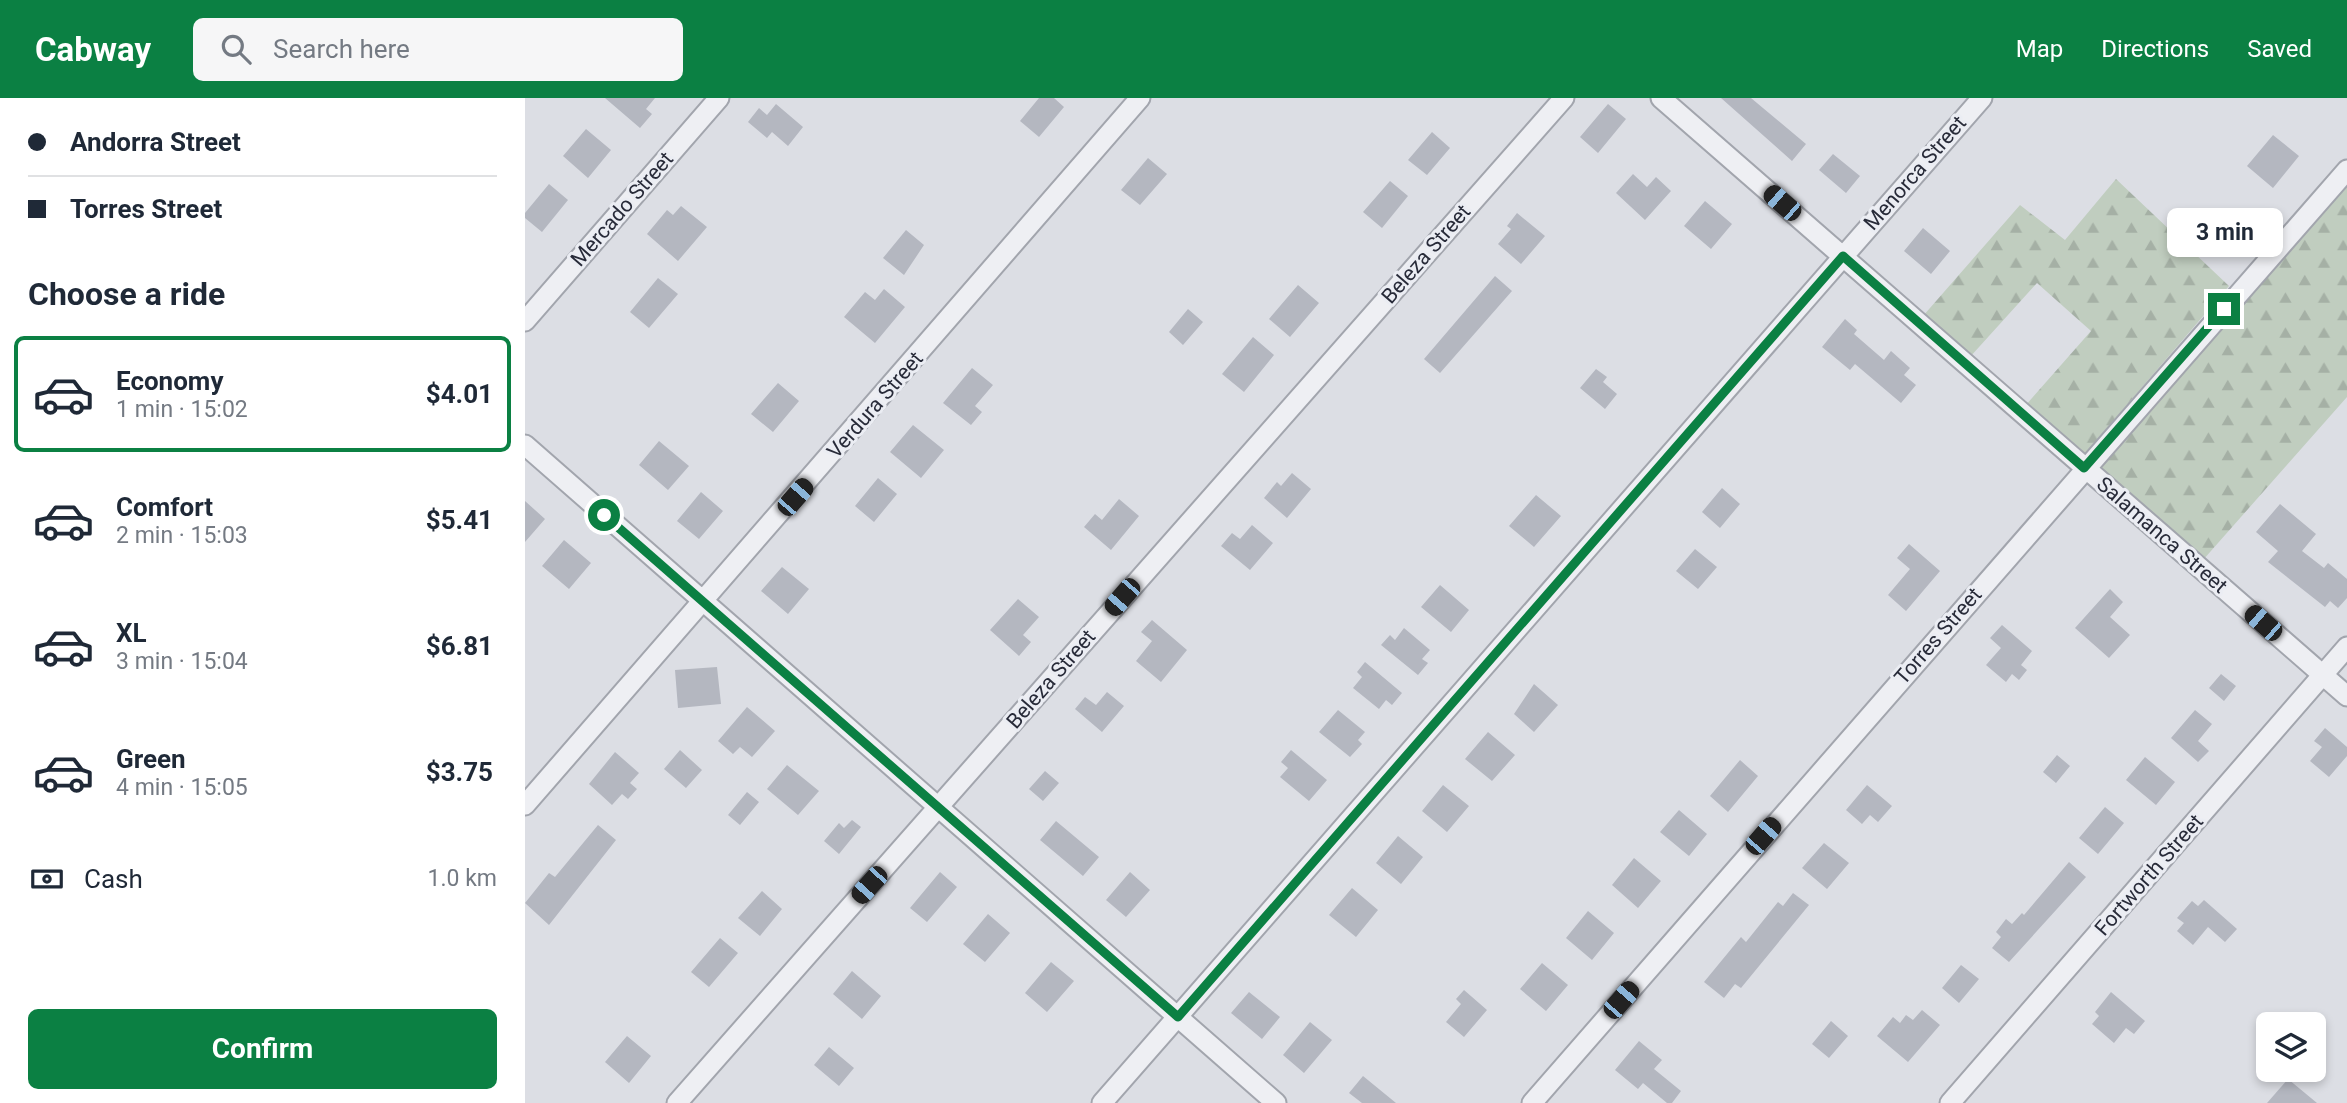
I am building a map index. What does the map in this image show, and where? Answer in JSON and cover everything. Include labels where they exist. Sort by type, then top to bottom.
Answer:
[{"type":"street","name":"Mercado Street","points":[[525,321],[719,98]]},
{"type":"street","name":"Verdura Street","points":[[525,805],[1140,98]]},
{"type":"street","name":"Beleza Street","points":[[677,1103],[1564,98]]},
{"type":"street","name":"Salamanca Street","points":[[1661,98],[2347,696]]},
{"type":"street","name":"Menorca Street","points":[[1102,1103],[1982,98]]},
{"type":"street","name":"Torres Street","points":[[1532,1103],[2347,170]]},
{"type":"street","points":[[525,445],[1276,1103]]},
{"type":"street","name":"Fortworth Street","points":[[1950,1103],[2347,647]]},
{"type":"green space","points":[[2116,179],[2229,286],[2083,456],[2025,406],[2091,331],[2037,283],[1970,357],[1923,316],[2020,205],[2065,240]]},
{"type":"green space","points":[[2347,184],[2347,397],[2203,560],[2096,468]]},
{"type":"building","points":[[605,98],[655,98],[646,109],[652,114],[640,128]]},
{"type":"building","points":[[1039,98],[1054,98],[1064,107],[1039,137],[1020,121]]},
{"type":"building","points":[[1721,98],[1751,98],[1806,144],[1792,161]]},
{"type":"building","points":[[776,104],[803,127],[788,146],[772,132],[767,138],[748,122],[759,108],[767,115]]},
{"type":"building","points":[[1608,104],[1626,119],[1598,153],[1580,137]]},
{"type":"building","points":[[586,129],[611,150],[588,178],[563,156]]},
{"type":"building","points":[[1432,132],[1450,148],[1427,175],[1408,160]]},
{"type":"building","points":[[2273,135],[2299,156],[2273,188],[2247,166]]},
{"type":"building","points":[[1833,154],[1860,176],[1846,193],[1819,170]]},
{"type":"building","points":[[1148,158],[1167,174],[1140,205],[1121,190]]},
{"type":"building","points":[[1633,174],[1647,187],[1656,177],[1671,191],[1645,220],[1616,193]]},
{"type":"building","points":[[1390,181],[1408,196],[1382,228],[1363,212]]},
{"type":"building","points":[[549,184],[568,200],[542,232],[525,218],[525,213]]},
{"type":"building","points":[[1705,201],[1732,224],[1711,249],[1684,226]]},
{"type":"building","points":[[681,206],[707,227],[678,261],[647,234],[667,210],[673,215]]},
{"type":"building","points":[[1517,213],[1545,236],[1521,264],[1498,244],[1511,229],[1507,226]]},
{"type":"building","points":[[1923,228],[1950,251],[1931,274],[1904,251]]},
{"type":"building","points":[[906,230],[924,245],[904,275],[883,258]]},
{"type":"building","points":[[1495,276],[1512,291],[1440,373],[1424,359]]},
{"type":"building","points":[[658,278],[678,294],[649,328],[630,312]]},
{"type":"building","points":[[1298,285],[1319,303],[1290,337],[1269,319]]},
{"type":"building","points":[[884,289],[905,307],[875,343],[844,317],[865,292],[875,300]]},
{"type":"building","points":[[1188,309],[1203,322],[1183,345],[1169,332]]},
{"type":"building","points":[[1845,319],[1857,330],[1854,334],[1884,360],[1891,351],[1910,368],[1904,375],[1916,385],[1901,403],[1855,364],[1850,370],[1822,347]]},
{"type":"building","points":[[1253,337],[1274,355],[1244,392],[1222,374]]},
{"type":"building","points":[[972,368],[993,385],[975,406],[982,412],[971,425],[943,403]]},
{"type":"building","points":[[1596,369],[1607,377],[1603,382],[1617,394],[1605,409],[1580,388]]},
{"type":"building","points":[[778,383],[799,401],[773,432],[751,414]]},
{"type":"building","points":[[913,425],[944,450],[921,478],[890,452]]},
{"type":"building","points":[[659,441],[689,466],[668,490],[639,465]]},
{"type":"building","points":[[1292,473],[1311,489],[1287,518],[1264,498],[1277,482],[1281,486]]},
{"type":"building","points":[[878,478],[897,494],[874,522],[855,506]]},
{"type":"building","points":[[1722,488],[1740,504],[1720,528],[1702,512]]},
{"type":"building","points":[[701,492],[723,511],[699,539],[677,521]]},
{"type":"building","points":[[1536,495],[1561,516],[1534,547],[1509,526]]},
{"type":"building","points":[[1119,499],[1139,516],[1111,550],[1084,527],[1095,514],[1102,520]]},
{"type":"building","points":[[525,501],[545,519],[525,542]]},
{"type":"building","points":[[2280,504],[2316,534],[2302,551],[2324,568],[2328,563],[2347,579],[2347,598],[2338,608],[2330,601],[2325,607],[2268,562],[2278,551],[2256,532]]},
{"type":"building","points":[[1252,525],[1273,543],[1250,570],[1221,546],[1232,533],[1240,539]]},
{"type":"building","points":[[564,540],[591,563],[569,589],[542,566]]},
{"type":"building","points":[[1909,544],[1940,571],[1906,611],[1888,595],[1910,569],[1897,558]]},
{"type":"building","points":[[1695,549],[1717,567],[1698,589],[1676,571]]},
{"type":"building","points":[[782,567],[809,589],[788,614],[761,591]]},
{"type":"building","points":[[1440,585],[1469,610],[1451,632],[1421,607]]},
{"type":"building","points":[[2110,589],[2123,602],[2110,617],[2130,635],[2109,658],[2075,628]]},
{"type":"building","points":[[1018,599],[1039,617],[1023,635],[1031,642],[1019,656],[990,630]]},
{"type":"building","points":[[1152,620],[1187,650],[1161,682],[1136,661],[1152,641],[1141,632]]},
{"type":"building","points":[[2002,625],[2032,651],[2021,665],[2027,670],[2019,680],[2012,674],[2006,682],[1986,665],[2001,648],[1990,638]]},
{"type":"building","points":[[1404,628],[1430,650],[1422,659],[1428,663],[1418,675],[1381,645],[1390,635],[1395,640]]},
{"type":"building","points":[[1365,662],[1402,693],[1392,705],[1386,700],[1379,709],[1353,688],[1362,677],[1357,672]]},
{"type":"building","points":[[717,667],[721,704],[678,708],[675,670]]},
{"type":"building","points":[[2221,674],[2236,686],[2224,701],[2209,688]]},
{"type":"building","points":[[1534,684],[1558,705],[1534,732],[1514,714]]},
{"type":"building","points":[[1107,692],[1124,706],[1102,732],[1075,709],[1085,697],[1096,705]]},
{"type":"building","points":[[747,707],[775,731],[752,757],[740,747],[733,754],[718,741]]},
{"type":"building","points":[[1338,710],[1365,732],[1358,740],[1362,744],[1350,757],[1319,732]]},
{"type":"building","points":[[2195,710],[2212,724],[2198,741],[2209,751],[2198,762],[2171,738]]},
{"type":"building","points":[[2325,728],[2347,747],[2347,756],[2329,777],[2310,761],[2322,747],[2314,741]]},
{"type":"building","points":[[1488,732],[1515,755],[1492,781],[1465,759]]},
{"type":"building","points":[[680,750],[702,770],[686,788],[664,769]]},
{"type":"building","points":[[1291,750],[1327,780],[1309,801],[1280,777],[1288,768],[1281,762]]},
{"type":"building","points":[[615,752],[639,773],[630,783],[637,789],[628,799],[622,794],[612,805],[589,784]]},
{"type":"building","points":[[2057,755],[2070,766],[2056,783],[2043,772]]},
{"type":"building","points":[[2145,757],[2175,782],[2156,805],[2126,780]]},
{"type":"building","points":[[1740,760],[1758,776],[1728,812],[1710,796]]},
{"type":"building","points":[[787,765],[819,791],[798,815],[767,789]]},
{"type":"building","points":[[1045,771],[1059,783],[1043,801],[1029,789]]},
{"type":"building","points":[[1443,785],[1469,806],[1447,832],[1422,811]]},
{"type":"building","points":[[1867,785],[1892,806],[1878,822],[1870,815],[1862,824],[1846,810]]},
{"type":"building","points":[[747,792],[759,802],[740,825],[728,815]]},
{"type":"building","points":[[2105,807],[2124,823],[2098,854],[2079,838]]},
{"type":"building","points":[[1679,810],[1707,834],[1689,856],[1660,832]]},
{"type":"building","points":[[852,820],[861,827],[839,854],[824,841],[839,823],[844,828]]},
{"type":"building","points":[[1056,821],[1099,857],[1083,876],[1040,840]]},
{"type":"building","points":[[598,825],[616,840],[549,925],[525,903],[549,873],[555,877]]},
{"type":"building","points":[[1398,836],[1423,857],[1401,884],[1376,863]]},
{"type":"building","points":[[1824,843],[1849,863],[1827,889],[1802,868]]},
{"type":"building","points":[[1634,858],[1661,881],[1638,908],[1612,885]]},
{"type":"building","points":[[2069,862],[2086,877],[2009,962],[1992,948],[2001,937],[1996,932],[2006,919],[2012,924],[2022,913],[2024,915]]},
{"type":"building","points":[[940,872],[957,887],[927,922],[910,908]]},
{"type":"building","points":[[1130,872],[1150,890],[1126,917],[1106,900]]},
{"type":"building","points":[[1352,888],[1378,910],[1356,937],[1329,915]]},
{"type":"building","points":[[762,891],[782,909],[760,936],[738,918]]},
{"type":"building","points":[[1793,893],[1809,905],[1741,988],[1735,984],[1724,998],[1704,982],[1741,937],[1746,942],[1778,902],[1783,906]]},
{"type":"building","points":[[2204,900],[2237,929],[2225,942],[2208,927],[2193,945],[2177,931],[2184,923],[2177,918],[2192,901],[2198,906]]},
{"type":"building","points":[[1588,911],[1614,933],[1592,960],[1566,938]]},
{"type":"building","points":[[988,914],[1010,933],[985,962],[963,944]]},
{"type":"building","points":[[720,938],[738,953],[709,987],[691,972]]},
{"type":"building","points":[[1051,962],[1074,981],[1047,1012],[1025,993]]},
{"type":"building","points":[[1542,963],[1568,985],[1546,1011],[1520,989]]},
{"type":"building","points":[[1961,965],[1979,979],[1959,1003],[1942,988]]},
{"type":"building","points":[[852,971],[881,996],[862,1019],[833,994]]},
{"type":"building","points":[[1464,990],[1487,1010],[1464,1037],[1446,1022],[1461,1004],[1456,999]]},
{"type":"building","points":[[1249,992],[1280,1017],[1262,1039],[1231,1013]]},
{"type":"building","points":[[2111,992],[2145,1021],[2134,1034],[2126,1028],[2114,1043],[2092,1024],[2099,1016],[2095,1012]]},
{"type":"building","points":[[1922,1010],[1940,1025],[1908,1062],[1877,1036],[1893,1017],[1900,1023],[1906,1015],[1913,1020]]},
{"type":"building","points":[[1831,1021],[1848,1036],[1829,1058],[1812,1044]]},
{"type":"building","points":[[1310,1022],[1332,1040],[1304,1073],[1283,1055]]},
{"type":"building","points":[[627,1036],[651,1056],[629,1083],[605,1062]]},
{"type":"building","points":[[1639,1041],[1662,1060],[1654,1069],[1681,1091],[1672,1103],[1667,1103],[1643,1083],[1638,1089],[1615,1070]]},
{"type":"building","points":[[829,1047],[854,1068],[839,1086],[814,1065]]},
{"type":"building","points":[[1363,1076],[1396,1103],[1362,1103],[1349,1093]]},
{"type":"building","points":[[2285,1082],[2292,1082],[2317,1103],[2267,1103]]},
{"type":"route","points":[[604,515],[939,805],[1178,1017],[1843,256],[2084,468],[2224,309]]}]
